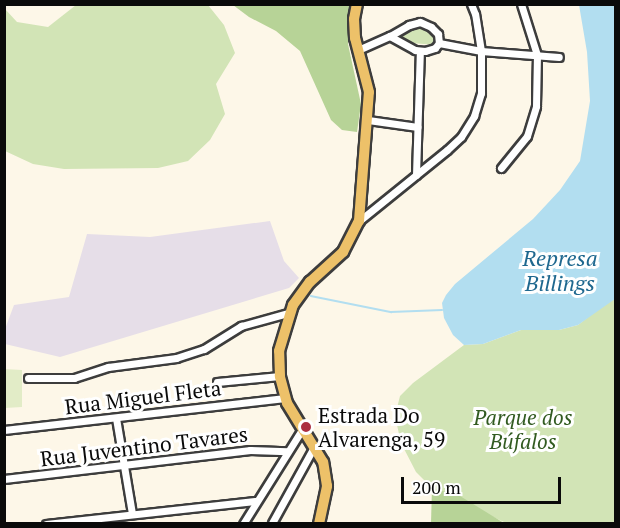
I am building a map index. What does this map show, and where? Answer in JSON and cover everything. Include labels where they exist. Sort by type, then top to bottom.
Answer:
[{"type":"main road","points":[[317,522],[327,476],[321,456],[285,398],[280,376],[279,351],[291,312],[301,292],[344,252],[359,221],[368,120],[367,79],[354,29],[357,4]]},
{"type":"street","points":[[359,221],[461,136],[474,116],[480,93],[481,51],[475,14],[471,4]]},
{"type":"street","points":[[501,168],[527,136],[534,120],[537,55],[521,4]]},
{"type":"street","points":[[358,50],[420,22],[436,32],[439,43]]},
{"type":"street","points":[[390,36],[420,51],[429,50],[439,43],[481,51],[559,57]]},
{"type":"street","points":[[416,175],[420,51]]},
{"type":"street","points":[[368,120],[418,127]]},
{"type":"street","points":[[28,378],[65,379],[116,366],[164,361],[204,349],[241,326],[291,312]]},
{"type":"street","points":[[217,382],[280,376]]},
{"type":"street","name":"Rua Miguel Fleta","points":[[4,430],[285,398]]},
{"type":"street","points":[[117,418],[132,514]]},
{"type":"street","points":[[243,524],[255,501],[303,428]]},
{"type":"street","points":[[273,523],[315,445]]},
{"type":"street","name":"Rua Juventino Tavares","points":[[4,479],[262,449],[287,451]]},
{"type":"street","points":[[46,524],[255,501]]},
{"type":"shaded area","points":[[270,221],[284,261],[299,278],[289,288],[60,357],[5,344],[5,329],[14,305],[69,297],[87,234],[150,237]]},
{"type":"green space","points":[[76,5],[208,5],[224,25],[235,53],[216,84],[225,114],[210,140],[188,161],[158,168],[64,169],[33,164],[5,151],[5,9],[17,22],[48,27]]},
{"type":"green space","points":[[233,5],[350,5],[348,44],[361,104],[357,132],[342,130],[331,120],[300,51],[276,31],[249,17]]},
{"type":"green space","points":[[413,26],[425,27],[432,31],[436,37],[436,45],[412,43],[402,39],[399,33]]},
{"type":"green space","name":"Parque dos Búfalos","points":[[615,299],[615,523],[506,523],[432,488],[416,472],[401,443],[395,416],[400,396],[413,383],[464,345],[483,344],[521,330],[559,330],[578,325]]},
{"type":"green space","points":[[4,369],[22,370],[22,407],[5,408]]},
{"type":"green space","points":[[432,488],[460,496],[504,523],[431,523]]},
{"type":"water","name":"Represa Billings","points":[[579,5],[615,5],[615,299],[578,325],[559,330],[521,330],[483,344],[464,345],[453,335],[444,318],[442,303],[446,295],[455,284],[533,219],[560,190],[580,161],[590,101],[587,52]]},
{"type":"waterway","points":[[311,296],[391,312],[442,310]]},
{"type":"place","name":"Estrada Do Alvarenga, 59","points":[[306,427]]}]
